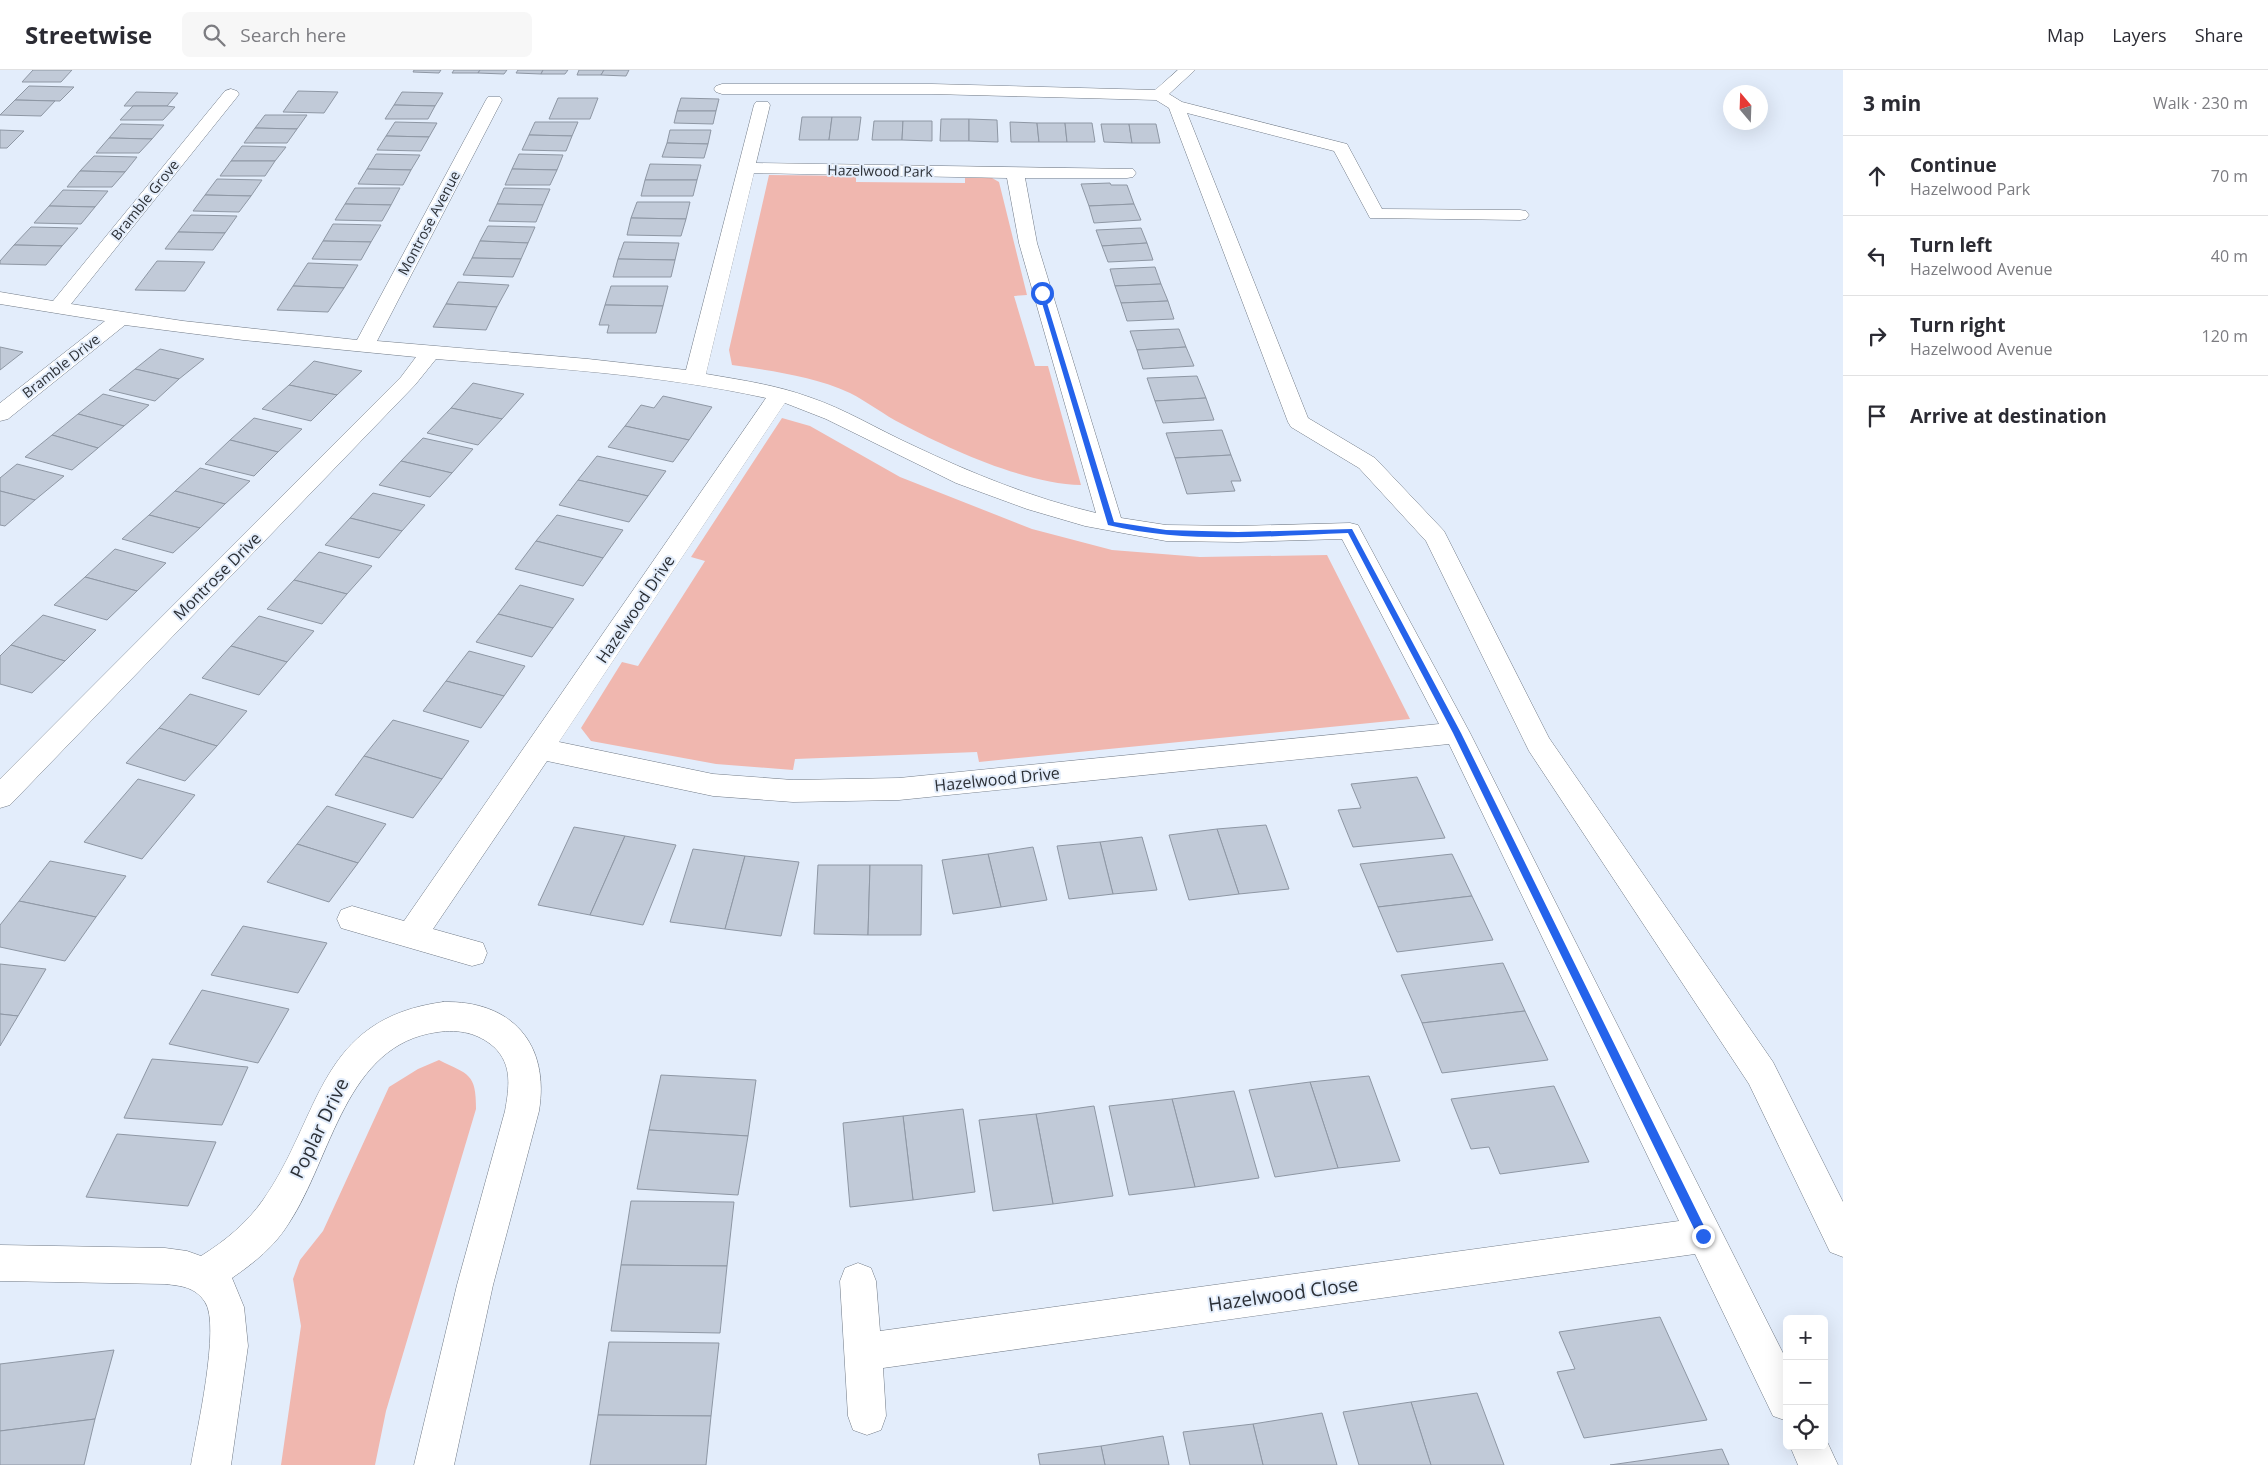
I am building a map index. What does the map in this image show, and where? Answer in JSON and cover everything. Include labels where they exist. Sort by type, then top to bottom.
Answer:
[{"type":"street","points":[[1168,100],[1187,70]]},
{"type":"street","points":[[722,89],[932,89],[1168,100],[1341,148],[1376,214],[1520,215]]},
{"type":"street","name":"Bramble Grove","points":[[58,307],[231,94]]},
{"type":"street","name":"Montrose Avenue","points":[[364,346],[494,100]]},
{"type":"street","points":[[1168,100],[1299,422],[1367,463],[1436,536],[1539,744],[1762,1073],[1843,1239]]},
{"type":"street","points":[[695,377],[762,105]]},
{"type":"street","name":"Hazelwood Park","points":[[745,168],[1127,173]]},
{"type":"street","points":[[1015,173],[1028,243],[1111,524]]},
{"type":"street","points":[[0,298],[216,331],[364,346],[515,358],[695,377],[780,394],[811,403],[826,409],[914,456],[998,493],[1056,511],[1111,524],[1166,533],[1238,534],[1350,531],[1457,733],[1703,1236],[1783,1394]]},
{"type":"street","name":"Bramble Drive","points":[[0,414],[121,318]]},
{"type":"street","name":"Montrose Drive","points":[[0,797],[408,382],[431,352]]},
{"type":"street","name":"Hazelwood Drive","points":[[411,936],[780,394]]},
{"type":"street","name":"Hazelwood Drive","points":[[540,749],[713,785],[793,791],[900,789],[1457,733]]},
{"type":"street","points":[[352,919],[472,953]]},
{"type":"street","name":"Poplar Drive","points":[[204,1275],[243,1248],[273,1218],[291,1187],[336,1088],[355,1060],[369,1046],[388,1033],[409,1024],[441,1016],[478,1020],[490,1025],[508,1038],[521,1056],[524,1066],[526,1076],[524,1099],[473,1294],[434,1465]]},
{"type":"street","name":"Hazelwood Close","points":[[863,1352],[1703,1236]]},
{"type":"street","points":[[0,1263],[165,1266],[187,1269],[204,1275],[220,1290],[225,1302],[229,1346],[211,1465]]},
{"type":"street","points":[[858,1281],[868,1416]]},
{"type":"street","points":[[1811,1450],[1818,1465]]},
{"type":"shaded area","points":[[769,175],[856,176],[856,182],[965,183],[965,178],[992,178],[999,182],[1027,295],[1014,296],[1035,366],[1048,366],[1081,485],[1037,479],[989,464],[902,424],[850,393],[822,382],[732,365],[729,350]]},
{"type":"shaded area","points":[[782,418],[810,426],[900,477],[1032,529],[1112,550],[1200,557],[1327,555],[1410,719],[979,762],[977,752],[795,759],[793,770],[716,764],[591,741],[581,728],[622,662],[638,666],[705,561],[691,557]]},
{"type":"shaded area","points":[[439,1060],[469,1077],[476,1097],[476,1109],[386,1411],[375,1465],[281,1465],[301,1326],[293,1279],[300,1260],[323,1231],[389,1087],[418,1069]]},
{"type":"building","points":[[33,70],[72,70],[61,82],[22,82]]},
{"type":"building","points":[[414,70],[441,70],[439,73],[413,72]]},
{"type":"building","points":[[454,70],[480,70],[478,73],[452,73]]},
{"type":"building","points":[[480,70],[507,70],[504,74],[478,73]]},
{"type":"building","points":[[518,70],[543,70],[541,74],[516,73]]},
{"type":"building","points":[[543,70],[568,70],[565,74],[541,74]]},
{"type":"building","points":[[579,70],[604,70],[601,75],[577,75]]},
{"type":"building","points":[[604,70],[629,70],[626,76],[601,75]]},
{"type":"building","points":[[29,86],[74,87],[60,101],[15,100]]},
{"type":"building","points":[[298,91],[338,92],[324,113],[283,112]]},
{"type":"building","points":[[136,92],[178,93],[167,106],[124,106]]},
{"type":"building","points":[[402,92],[443,93],[435,106],[394,105]]},
{"type":"building","points":[[558,98],[598,98],[590,119],[549,119]]},
{"type":"building","points":[[681,98],[719,99],[716,111],[677,111]]},
{"type":"building","points":[[15,100],[55,101],[41,116],[0,115]]},
{"type":"building","points":[[394,105],[435,106],[428,119],[385,119]]},
{"type":"building","points":[[133,106],[175,107],[163,120],[120,120]]},
{"type":"building","points":[[677,111],[716,111],[713,124],[674,123]]},
{"type":"building","points":[[265,115],[307,115],[297,129],[255,128]]},
{"type":"building","points":[[802,117],[832,117],[829,140],[799,140]]},
{"type":"building","points":[[832,117],[861,117],[858,140],[829,140]]},
{"type":"building","points":[[941,119],[969,119],[969,141],[940,141]]},
{"type":"building","points":[[969,119],[997,120],[998,142],[969,141]]},
{"type":"building","points":[[874,121],[903,121],[902,140],[872,140]]},
{"type":"building","points":[[903,121],[932,121],[932,141],[902,140]]},
{"type":"building","points":[[395,122],[437,123],[429,137],[386,136]]},
{"type":"building","points":[[535,122],[578,122],[572,136],[529,135]]},
{"type":"building","points":[[1010,122],[1037,123],[1039,142],[1011,142]]},
{"type":"building","points":[[1037,123],[1065,123],[1067,142],[1039,142]]},
{"type":"building","points":[[1065,123],[1092,123],[1095,142],[1067,142]]},
{"type":"building","points":[[121,124],[164,125],[152,139],[109,138]]},
{"type":"building","points":[[1101,124],[1129,124],[1132,143],[1104,142]]},
{"type":"building","points":[[1129,124],[1156,124],[1160,143],[1132,143]]},
{"type":"building","points":[[255,128],[297,129],[287,143],[244,143]]},
{"type":"building","points":[[0,130],[24,131],[7,148],[0,148]]},
{"type":"building","points":[[670,130],[711,130],[708,144],[667,143]]},
{"type":"building","points":[[529,135],[572,136],[566,151],[522,150]]},
{"type":"building","points":[[386,136],[429,137],[421,151],[377,150]]},
{"type":"building","points":[[109,138],[152,139],[139,153],[96,153]]},
{"type":"building","points":[[667,143],[708,144],[704,158],[662,157]]},
{"type":"building","points":[[242,146],[286,147],[275,161],[231,161]]},
{"type":"building","points":[[376,154],[420,155],[411,170],[367,169]]},
{"type":"building","points":[[519,154],[563,155],[557,170],[512,169]]},
{"type":"building","points":[[94,156],[137,157],[125,172],[80,171]]},
{"type":"building","points":[[231,161],[275,161],[265,176],[220,176]]},
{"type":"building","points":[[650,164],[701,165],[697,180],[645,180]]},
{"type":"building","points":[[367,169],[411,170],[403,185],[358,184]]},
{"type":"building","points":[[512,169],[557,170],[550,185],[505,185]]},
{"type":"building","points":[[80,171],[125,172],[112,187],[67,187]]},
{"type":"building","points":[[217,179],[262,180],[251,196],[205,195]]},
{"type":"building","points":[[645,180],[697,180],[693,196],[641,196]]},
{"type":"building","points":[[1110,183],[1111,185],[1127,185],[1134,204],[1089,206],[1081,184]]},
{"type":"building","points":[[355,188],[400,188],[391,205],[345,204]]},
{"type":"building","points":[[504,188],[550,189],[543,205],[497,204]]},
{"type":"building","points":[[63,190],[108,191],[95,207],[49,206]]},
{"type":"building","points":[[205,195],[251,196],[239,212],[193,211]]},
{"type":"building","points":[[637,202],[690,202],[686,219],[631,218]]},
{"type":"building","points":[[345,204],[391,205],[382,221],[335,220]]},
{"type":"building","points":[[497,204],[543,205],[536,222],[489,221]]},
{"type":"building","points":[[1134,204],[1141,220],[1094,223],[1089,206]]},
{"type":"building","points":[[49,206],[95,207],[81,224],[34,223]]},
{"type":"building","points":[[191,215],[237,216],[225,233],[178,232]]},
{"type":"building","points":[[631,218],[686,219],[681,236],[627,235]]},
{"type":"building","points":[[333,224],[381,225],[371,242],[323,241]]},
{"type":"building","points":[[488,226],[535,227],[528,243],[480,241]]},
{"type":"building","points":[[31,227],[78,228],[62,246],[14,245]]},
{"type":"building","points":[[1141,228],[1147,243],[1102,246],[1096,230]]},
{"type":"building","points":[[178,232],[225,233],[213,250],[165,249]]},
{"type":"building","points":[[323,241],[371,242],[361,260],[312,259]]},
{"type":"building","points":[[480,241],[528,243],[521,259],[472,258]]},
{"type":"building","points":[[624,242],[679,243],[675,260],[618,259]]},
{"type":"building","points":[[1147,243],[1153,260],[1108,262],[1102,246]]},
{"type":"building","points":[[14,245],[62,246],[46,265],[0,264],[0,261]]},
{"type":"building","points":[[472,258],[521,259],[513,277],[463,275]]},
{"type":"building","points":[[618,259],[675,260],[671,277],[613,277]]},
{"type":"building","points":[[157,261],[205,262],[185,291],[135,290]]},
{"type":"building","points":[[308,263],[358,265],[344,288],[293,286]]},
{"type":"building","points":[[1155,267],[1161,284],[1115,286],[1110,269]]},
{"type":"building","points":[[458,282],[509,285],[497,307],[446,304]]},
{"type":"building","points":[[1161,284],[1168,301],[1121,303],[1115,286]]},
{"type":"building","points":[[293,286],[344,288],[328,312],[277,310]]},
{"type":"building","points":[[611,286],[668,286],[663,306],[605,305]]},
{"type":"building","points":[[1168,301],[1174,319],[1127,321],[1121,303]]},
{"type":"building","points":[[446,304],[497,307],[486,330],[433,327]]},
{"type":"building","points":[[605,305],[663,306],[656,333],[607,333],[609,325],[599,325]]},
{"type":"building","points":[[1179,329],[1186,347],[1137,350],[1130,331]]},
{"type":"building","points":[[0,347],[23,352],[0,370]]},
{"type":"building","points":[[1186,347],[1194,366],[1143,369],[1137,350]]},
{"type":"building","points":[[160,349],[204,359],[179,379],[135,369]]},
{"type":"building","points":[[314,361],[362,371],[337,395],[289,385]]},
{"type":"building","points":[[135,369],[179,379],[155,401],[109,390]]},
{"type":"building","points":[[1197,376],[1206,398],[1155,401],[1147,378]]},
{"type":"building","points":[[473,383],[524,394],[502,419],[451,408]]},
{"type":"building","points":[[289,385],[337,395],[311,421],[262,409]]},
{"type":"building","points":[[103,394],[149,405],[124,426],[78,414]]},
{"type":"building","points":[[663,396],[712,407],[689,440],[625,426],[641,405],[654,408]]},
{"type":"building","points":[[1206,398],[1214,420],[1163,423],[1155,401]]},
{"type":"building","points":[[451,408],[502,419],[478,445],[427,433]]},
{"type":"building","points":[[78,414],[124,426],[98,448],[52,435]]},
{"type":"building","points":[[254,418],[302,429],[278,452],[230,440]]},
{"type":"building","points":[[625,426],[689,440],[673,462],[608,447]]},
{"type":"building","points":[[1222,430],[1231,455],[1175,458],[1166,433]]},
{"type":"building","points":[[52,435],[98,448],[72,470],[25,457]]},
{"type":"building","points":[[423,438],[473,449],[452,473],[401,461]]},
{"type":"building","points":[[230,440],[278,452],[254,476],[205,464]]},
{"type":"building","points":[[1231,455],[1241,481],[1231,481],[1235,491],[1187,494],[1175,458]]},
{"type":"building","points":[[597,456],[666,471],[648,496],[578,480]]},
{"type":"building","points":[[401,461],[452,473],[430,497],[379,485]]},
{"type":"building","points":[[17,464],[64,476],[35,500],[0,491],[0,478]]},
{"type":"building","points":[[200,468],[250,481],[225,504],[175,491]]},
{"type":"building","points":[[578,480],[648,496],[629,522],[559,505]]},
{"type":"building","points":[[0,491],[35,500],[5,526],[0,525]]},
{"type":"building","points":[[175,491],[225,504],[200,528],[149,515]]},
{"type":"building","points":[[373,493],[425,505],[402,531],[350,518]]},
{"type":"building","points":[[149,515],[200,528],[173,553],[122,539]]},
{"type":"building","points":[[557,515],[623,530],[603,558],[536,541]]},
{"type":"building","points":[[350,518],[402,531],[379,558],[325,545]]},
{"type":"building","points":[[536,541],[603,558],[583,586],[515,569]]},
{"type":"building","points":[[115,549],[166,563],[137,591],[85,577]]},
{"type":"building","points":[[319,552],[372,566],[347,594],[294,580]]},
{"type":"building","points":[[85,577],[137,591],[107,620],[54,605]]},
{"type":"building","points":[[294,580],[347,594],[322,624],[267,609]]},
{"type":"building","points":[[520,585],[574,599],[553,628],[498,614]]},
{"type":"building","points":[[498,614],[553,628],[532,657],[476,642]]},
{"type":"building","points":[[43,615],[96,630],[65,661],[11,645]]},
{"type":"building","points":[[259,616],[314,631],[287,662],[231,646]]},
{"type":"building","points":[[11,645],[65,661],[32,693],[0,684],[0,656]]},
{"type":"building","points":[[231,646],[287,662],[259,695],[202,678]]},
{"type":"building","points":[[469,651],[525,666],[504,696],[446,681]]},
{"type":"building","points":[[446,681],[504,696],[481,728],[423,711]]},
{"type":"building","points":[[190,694],[247,711],[217,746],[159,728]]},
{"type":"building","points":[[393,720],[469,741],[442,779],[364,756]]},
{"type":"building","points":[[159,728],[217,746],[185,781],[126,763]]},
{"type":"building","points":[[364,756],[442,779],[413,818],[335,795]]},
{"type":"building","points":[[1417,777],[1445,838],[1353,847],[1338,810],[1361,808],[1351,784]]},
{"type":"building","points":[[138,779],[195,795],[142,859],[84,842]]},
{"type":"building","points":[[327,806],[386,824],[358,863],[297,844]]},
{"type":"building","points":[[1266,825],[1289,889],[1239,894],[1217,829]]},
{"type":"building","points":[[574,827],[625,836],[590,915],[538,905]]},
{"type":"building","points":[[1217,829],[1239,894],[1189,900],[1169,835]]},
{"type":"building","points":[[625,836],[676,845],[643,925],[590,915]]},
{"type":"building","points":[[1142,837],[1157,890],[1113,894],[1100,842]]},
{"type":"building","points":[[1100,842],[1113,894],[1069,899],[1057,846]]},
{"type":"building","points":[[297,844],[358,863],[329,902],[267,882]]},
{"type":"building","points":[[1033,847],[1047,900],[1001,907],[988,854]]},
{"type":"building","points":[[693,849],[745,856],[725,929],[670,922]]},
{"type":"building","points":[[988,854],[1001,907],[953,914],[942,860]]},
{"type":"building","points":[[1452,854],[1472,896],[1378,907],[1360,864]]},
{"type":"building","points":[[745,856],[799,862],[781,936],[725,929]]},
{"type":"building","points":[[50,861],[126,876],[96,917],[19,901]]},
{"type":"building","points":[[818,865],[870,865],[868,935],[814,934]]},
{"type":"building","points":[[870,865],[922,865],[921,935],[868,935]]},
{"type":"building","points":[[1472,896],[1493,940],[1397,952],[1378,907]]},
{"type":"building","points":[[19,901],[96,917],[65,961],[0,947],[0,925]]},
{"type":"building","points":[[243,926],[327,943],[298,993],[211,975]]},
{"type":"building","points":[[1503,963],[1525,1011],[1422,1023],[1401,975]]},
{"type":"building","points":[[0,964],[46,969],[18,1016],[0,1014]]},
{"type":"building","points":[[202,990],[289,1009],[258,1063],[169,1044]]},
{"type":"building","points":[[1525,1011],[1548,1060],[1442,1073],[1422,1023]]},
{"type":"building","points":[[0,1014],[18,1016],[0,1046]]},
{"type":"building","points":[[152,1059],[248,1067],[222,1125],[124,1118]]},
{"type":"building","points":[[661,1075],[756,1080],[748,1136],[649,1130]]},
{"type":"building","points":[[1369,1076],[1400,1161],[1338,1168],[1310,1082]]},
{"type":"building","points":[[1310,1082],[1338,1168],[1275,1177],[1249,1090]]},
{"type":"building","points":[[1554,1086],[1589,1162],[1500,1174],[1489,1147],[1471,1149],[1451,1099]]},
{"type":"building","points":[[1234,1091],[1259,1178],[1195,1187],[1172,1099]]},
{"type":"building","points":[[1172,1099],[1195,1187],[1129,1195],[1109,1106]]},
{"type":"building","points":[[1094,1106],[1113,1196],[1053,1204],[1036,1114]]},
{"type":"building","points":[[963,1109],[975,1192],[913,1200],[903,1116]]},
{"type":"building","points":[[1036,1114],[1053,1204],[993,1211],[979,1120]]},
{"type":"building","points":[[903,1116],[913,1200],[850,1207],[843,1123]]},
{"type":"building","points":[[649,1130],[748,1136],[738,1195],[637,1189]]},
{"type":"building","points":[[117,1134],[216,1142],[188,1206],[86,1197]]},
{"type":"building","points":[[631,1201],[734,1202],[727,1266],[621,1265]]},
{"type":"building","points":[[621,1265],[727,1266],[720,1333],[611,1331]]},
{"type":"building","points":[[1660,1317],[1707,1420],[1584,1438],[1557,1372],[1575,1369],[1559,1332]]},
{"type":"building","points":[[609,1342],[719,1343],[711,1416],[598,1415]]},
{"type":"building","points":[[114,1350],[95,1419],[0,1431],[0,1364]]},
{"type":"building","points":[[1477,1393],[1504,1465],[1431,1465],[1411,1402]]},
{"type":"building","points":[[1411,1402],[1431,1465],[1359,1465],[1343,1412]]},
{"type":"building","points":[[1322,1413],[1337,1465],[1263,1465],[1253,1424]]},
{"type":"building","points":[[598,1415],[711,1416],[706,1465],[590,1465]]},
{"type":"building","points":[[95,1419],[84,1465],[0,1465],[0,1431]]},
{"type":"building","points":[[1253,1424],[1263,1465],[1190,1465],[1183,1432]]},
{"type":"building","points":[[1163,1436],[1169,1465],[1105,1465],[1101,1446]]},
{"type":"building","points":[[1101,1446],[1105,1465],[1040,1465],[1038,1454]]},
{"type":"building","points":[[1722,1449],[1729,1465],[1610,1465]]},
{"type":"route","points":[[1042,293],[1111,524],[1166,533],[1238,534],[1350,531],[1457,733],[1703,1236]]}]
